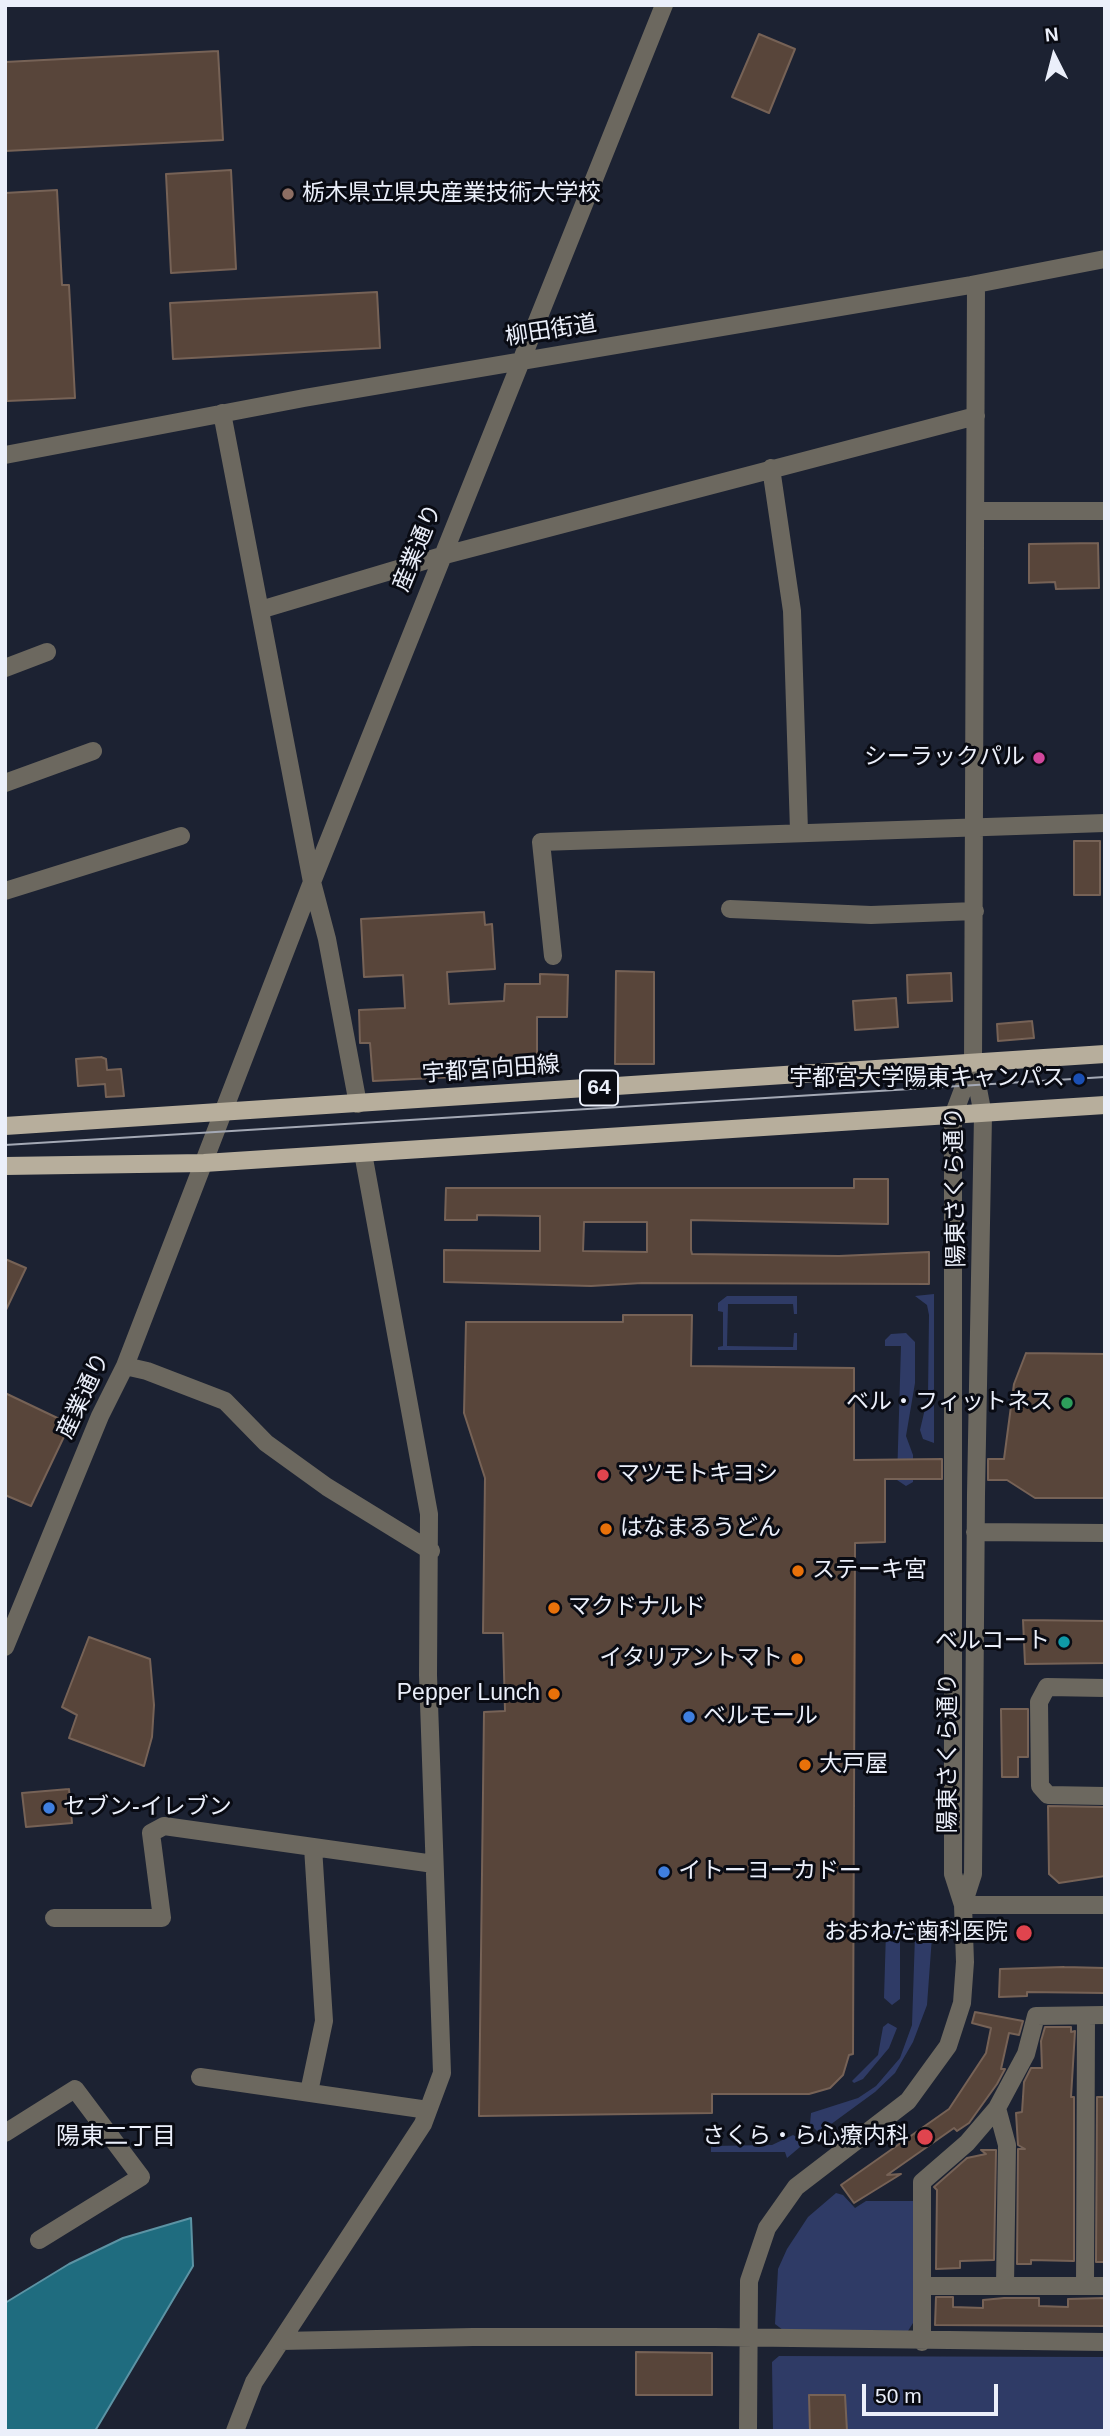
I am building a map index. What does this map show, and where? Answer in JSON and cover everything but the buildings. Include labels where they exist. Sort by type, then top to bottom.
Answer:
[{"type":"main road","name":"宇都宮向田線","points":[[5,1126],[1105,1054]]},
{"type":"main road","name":"64","points":[[5,1166],[204,1163],[983,1115],[1105,1105]]},
{"type":"street","name":"産業通り","points":[[5,1647],[100,1416],[125,1366],[441,556],[664,5]]},
{"type":"street","name":"柳田街道","points":[[5,455],[222,412],[976,284],[1105,259]]},
{"type":"street","points":[[973,1062],[976,284]]},
{"type":"street","points":[[222,412],[312,882],[327,939],[358,1104]]},
{"type":"street","points":[[260,610],[441,556],[976,416]]},
{"type":"street","points":[[771,468],[792,611],[799,831]]},
{"type":"street","points":[[976,511],[1105,511]]},
{"type":"street","points":[[5,668],[47,652]]},
{"type":"street","points":[[5,783],[93,751]]},
{"type":"street","points":[[553,956],[541,842],[799,831],[1105,823]]},
{"type":"street","points":[[5,891],[181,835]]},
{"type":"street","points":[[730,909],[871,915],[975,911]]},
{"type":"street","name":"陽東さくら通り","points":[[963,1905],[973,1874],[975,1532],[983,1115],[973,1062]]},
{"type":"street","name":"陽東さくら通り","points":[[748,2431],[749,2281],[755,2255],[783,2202],[814,2171],[908,2101],[948,2046],[956,2025],[964,1984],[963,1905],[953,1874],[953,1116],[973,1062]]},
{"type":"street","points":[[235,2431],[254,2382],[423,2123],[442,2073],[428,1675],[431,1551],[429,1514],[363,1153]]},
{"type":"street","points":[[125,1366],[147,1371],[225,1401],[276,1451],[327,1487],[431,1551]]},
{"type":"street","points":[[975,1532],[1105,1533]]},
{"type":"street","points":[[1105,1688],[1048,1687],[1039,1702],[1039,1730],[1040,1786],[1048,1795],[1105,1796]]},
{"type":"street","points":[[54,1918],[162,1918],[151,1833],[164,1826],[434,1864]]},
{"type":"street","points":[[309,2092],[324,2021],[313,1847]]},
{"type":"street","points":[[963,1905],[1105,1905]]},
{"type":"street","points":[[922,2342],[922,2182],[967,2143],[997,2108],[1026,2054],[1036,2016],[1105,2015]]},
{"type":"street","points":[[1085,2286],[1086,2016]]},
{"type":"street","points":[[200,2077],[428,2110]]},
{"type":"street","points":[[5,2133],[75,2089],[141,2177],[39,2240]]},
{"type":"street","points":[[997,2108],[1007,2145],[1005,2286]]},
{"type":"street","points":[[923,2286],[1105,2286]]},
{"type":"street","points":[[281,2341],[473,2337],[1105,2342]]},
{"type":"shaded area","points":[[934,1294],[934,1443],[923,1439],[920,1430],[928,1396],[929,1315],[927,1305],[915,1296]]},
{"type":"shaded area","points":[[727,1296],[797,1296],[797,1314],[794,1314],[793,1304],[728,1304],[727,1346],[793,1347],[794,1333],[797,1333],[797,1350],[718,1350],[718,1347],[723,1346],[723,1312],[718,1311],[718,1303]]},
{"type":"shaded area","points":[[906,1333],[915,1342],[915,1383],[906,1436],[913,1455],[913,1482],[906,1486],[897,1480],[901,1346],[885,1346],[885,1340],[891,1334]]},
{"type":"shaded area","points":[[933,1923],[927,2005],[913,2042],[895,2073],[875,2092],[819,2133],[810,2124],[811,2113],[858,2098],[876,2086],[900,2058],[912,2025],[915,1935],[920,1925]]},
{"type":"shaded area","points":[[886,1931],[899,1931],[900,1936],[900,1999],[892,2005],[884,1998]]},
{"type":"shaded area","points":[[888,2023],[897,2028],[889,2048],[863,2079],[854,2083],[852,2081],[878,2055],[883,2027]]},
{"type":"shaded area","points":[[793,2135],[806,2142],[787,2158],[785,2152],[711,2152],[711,2146],[772,2145]]},
{"type":"shaded area","points":[[836,2193],[843,2195],[855,2208],[866,2201],[914,2201],[913,2323],[908,2331],[783,2330],[775,2324],[778,2269],[787,2249],[808,2217]]},
{"type":"shaded area","points":[[191,2218],[193,2266],[95,2431],[5,2431],[5,2303],[69,2264],[123,2238]]},
{"type":"shaded area","points":[[779,2356],[1105,2357],[1105,2431],[773,2431],[772,2362]]},
{"type":"tram line","points":[[5,1145],[1105,1077]]},
{"type":"place","name":"栃木県立県央産業技術大学校","points":[[288,194]]},
{"type":"place","name":"シーラックパル","points":[[1039,758]]},
{"type":"place","name":"宇都宮大学陽東キャンパス","points":[[1079,1079]]},
{"type":"place","name":"ベル・フィットネス","points":[[1067,1403]]},
{"type":"place","name":"マツモトキヨシ","points":[[603,1475]]},
{"type":"place","name":"はなまるうどん","points":[[606,1529]]},
{"type":"place","name":"ステーキ宮","points":[[798,1571]]},
{"type":"place","name":"マクドナルド","points":[[554,1608]]},
{"type":"place","name":"ベルコート","points":[[1064,1642]]},
{"type":"place","name":"イタリアントマト","points":[[797,1659]]},
{"type":"place","name":"Pepper Lunch","points":[[554,1694]]},
{"type":"place","name":"ベルモール","points":[[689,1717]]},
{"type":"place","name":"大戸屋","points":[[805,1765]]},
{"type":"place","name":"セブン-イレブン","points":[[49,1808]]},
{"type":"place","name":"イトーヨーカドー","points":[[664,1872]]},
{"type":"place","name":"おおねだ歯科医院","points":[[1024,1933]]},
{"type":"place","name":"さくら・ら心療内科","points":[[925,2137]]},
{"type":"district","name":"陽東二丁目","points":[[116,2137]]}]
